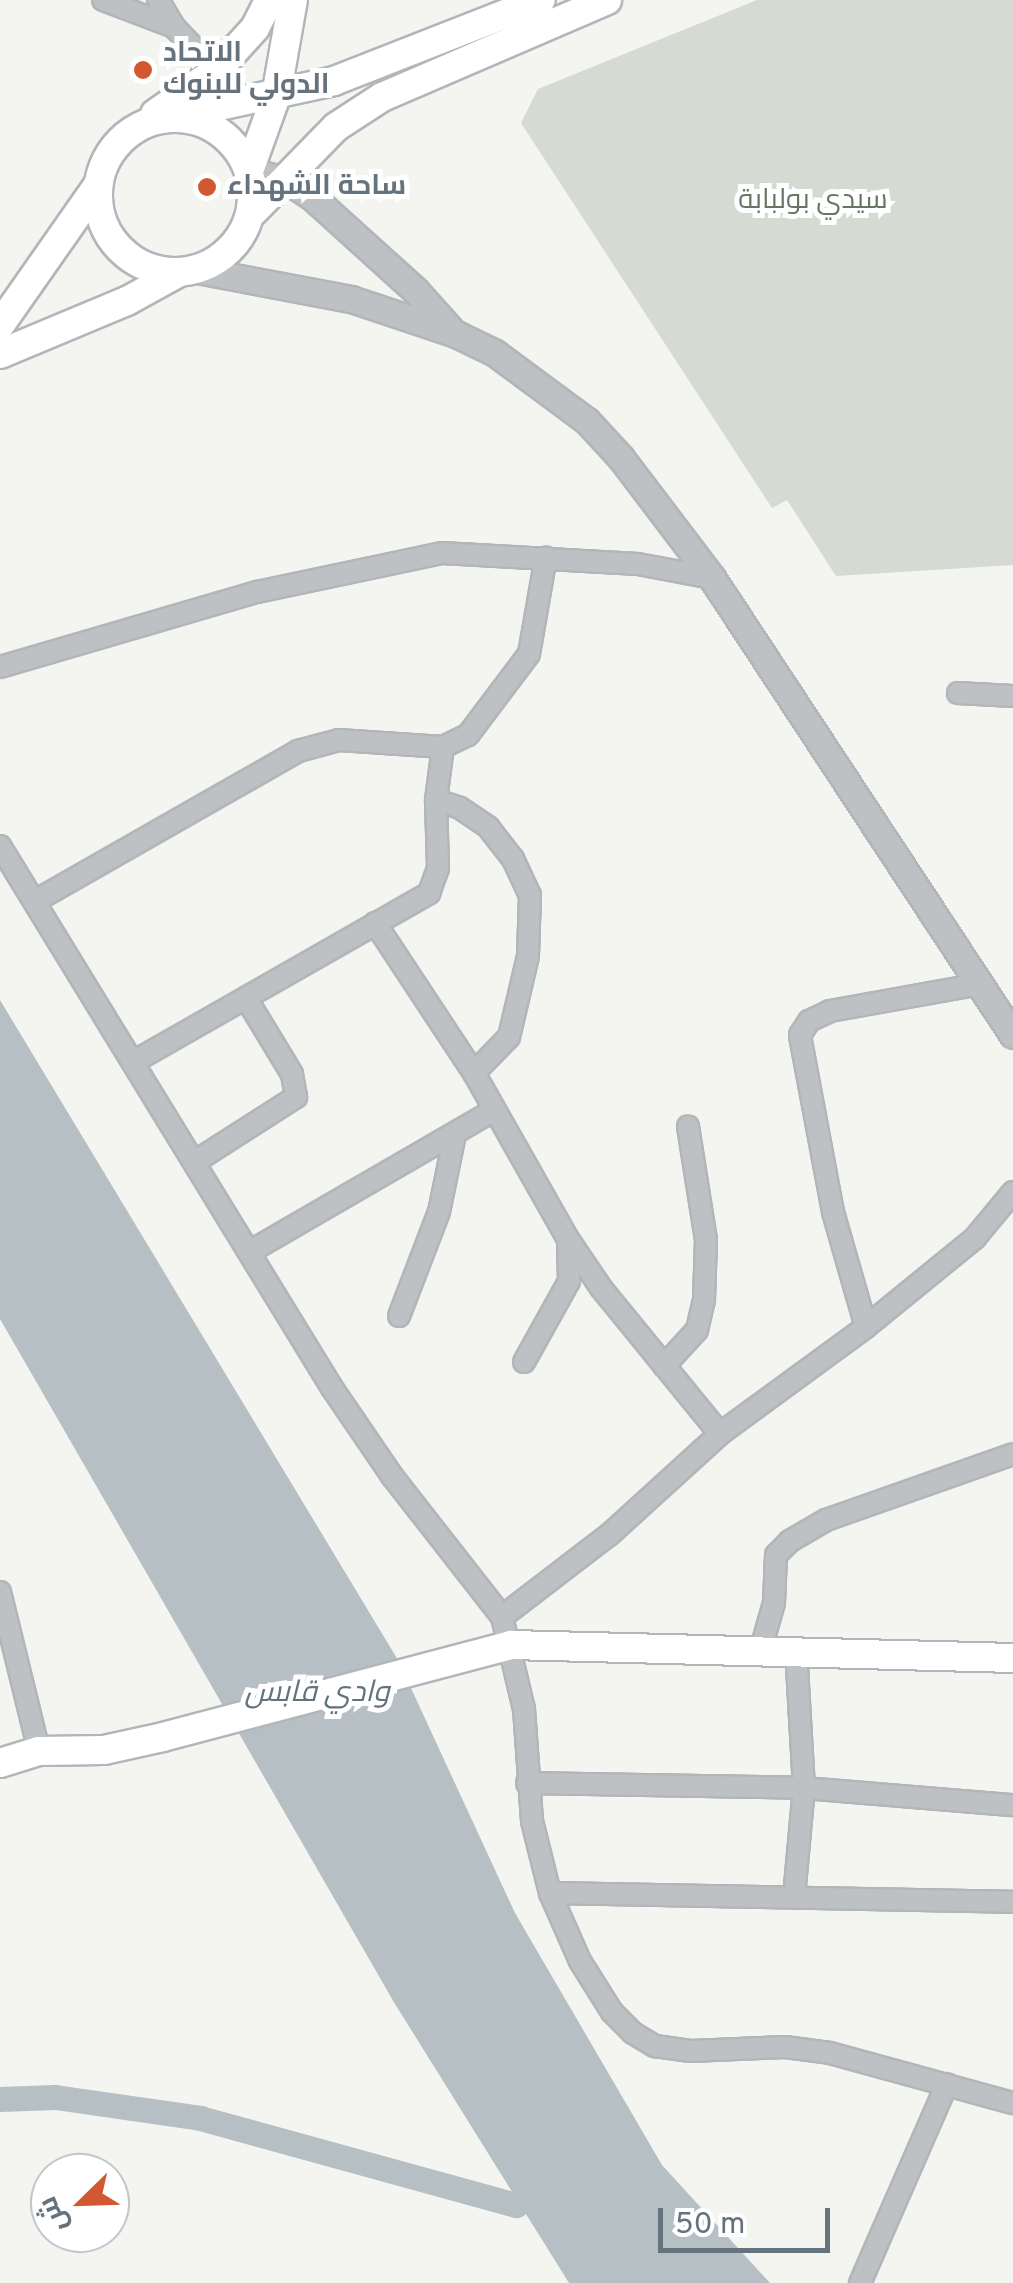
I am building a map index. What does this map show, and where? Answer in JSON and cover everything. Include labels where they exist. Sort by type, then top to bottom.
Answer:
[{"type":"main road","points":[[0,325],[98,185],[111,151],[216,71],[255,28],[269,0]]},
{"type":"main road","points":[[254,211],[249,171],[276,96],[293,0]]},
{"type":"main road","points":[[150,122],[276,96],[350,75],[541,0]]},
{"type":"main road","points":[[0,354],[220,259],[238,241],[254,211],[336,127],[382,96],[607,0]]},
{"type":"main road","points":[[150,122],[204,123],[224,135],[249,171]]},
{"type":"main road","points":[[98,185],[98,208],[118,248],[135,262],[188,272]]},
{"type":"main road","points":[[0,1763],[39,1751],[104,1750],[163,1737],[511,1645],[1013,1658]]},
{"type":"street","points":[[103,0],[174,27]]},
{"type":"street","points":[[158,0],[174,27],[216,71]]},
{"type":"street","points":[[249,171],[286,180],[311,196],[415,290],[456,334]]},
{"type":"street","points":[[188,272],[351,299],[456,334],[495,353],[587,421],[621,458],[712,578],[1013,1035]]},
{"type":"street","points":[[0,667],[193,609],[401,559],[442,553],[638,564],[712,578]]},
{"type":"street","points":[[37,900],[298,751],[339,740],[443,747],[468,735],[530,654],[546,557]]},
{"type":"street","points":[[958,694],[1013,696]]},
{"type":"street","points":[[135,1061],[413,904],[434,885],[438,868],[436,800],[443,747]]},
{"type":"street","points":[[436,800],[460,808],[488,827],[513,859],[530,896],[528,956],[508,1038],[474,1072]]},
{"type":"street","points":[[0,846],[37,900],[332,1388],[392,1476],[502,1617],[524,1709],[528,1783],[539,1857],[580,1961],[612,2012],[633,2034],[656,2046],[691,2051],[800,2049],[861,2060],[1013,2103]]},
{"type":"street","points":[[375,923],[474,1072],[568,1240],[720,1434]]},
{"type":"street","points":[[866,1327],[833,1212],[800,1044],[802,1027],[830,1011],[980,984]]},
{"type":"street","points":[[196,1161],[296,1097],[292,1074],[246,998]]},
{"type":"street","points":[[251,1250],[494,1110]]},
{"type":"street","points":[[664,1366],[696,1330],[704,1300],[706,1240],[688,1126]]},
{"type":"street","points":[[399,1316],[439,1212],[455,1134]]},
{"type":"street","points":[[502,1617],[610,1534],[720,1434],[866,1327],[975,1238],[1013,1192]]},
{"type":"street","points":[[524,1362],[569,1281],[568,1240]]},
{"type":"street","points":[[760,1652],[774,1602],[776,1555],[790,1540],[826,1520],[1013,1454]]},
{"type":"street","points":[[0,1592],[39,1751]]},
{"type":"street","points":[[794,1898],[804,1788],[796,1651]]},
{"type":"street","points":[[528,1783],[804,1788],[1013,1805]]},
{"type":"street","points":[[550,1892],[1013,1902]]},
{"type":"street","points":[[860,2283],[947,2084]]},
{"type":"green space","name":"سيدي بولبابة","points":[[757,0],[1013,0],[1013,565],[836,576],[787,500],[772,508],[521,123],[538,89]]},
{"type":"water","name":"وادي قابس","points":[[0,1000],[398,1660],[515,1913],[662,2165],[770,2283],[569,2283],[395,2004],[0,1319]]},
{"type":"waterway","points":[[0,2099],[55,2097],[200,2118],[516,2205]]},
{"type":"place","name":"الاتحاد الدولي للبنوك","points":[[143,70]]},
{"type":"place","name":"ساحة الشهداء","points":[[207,187]]}]
